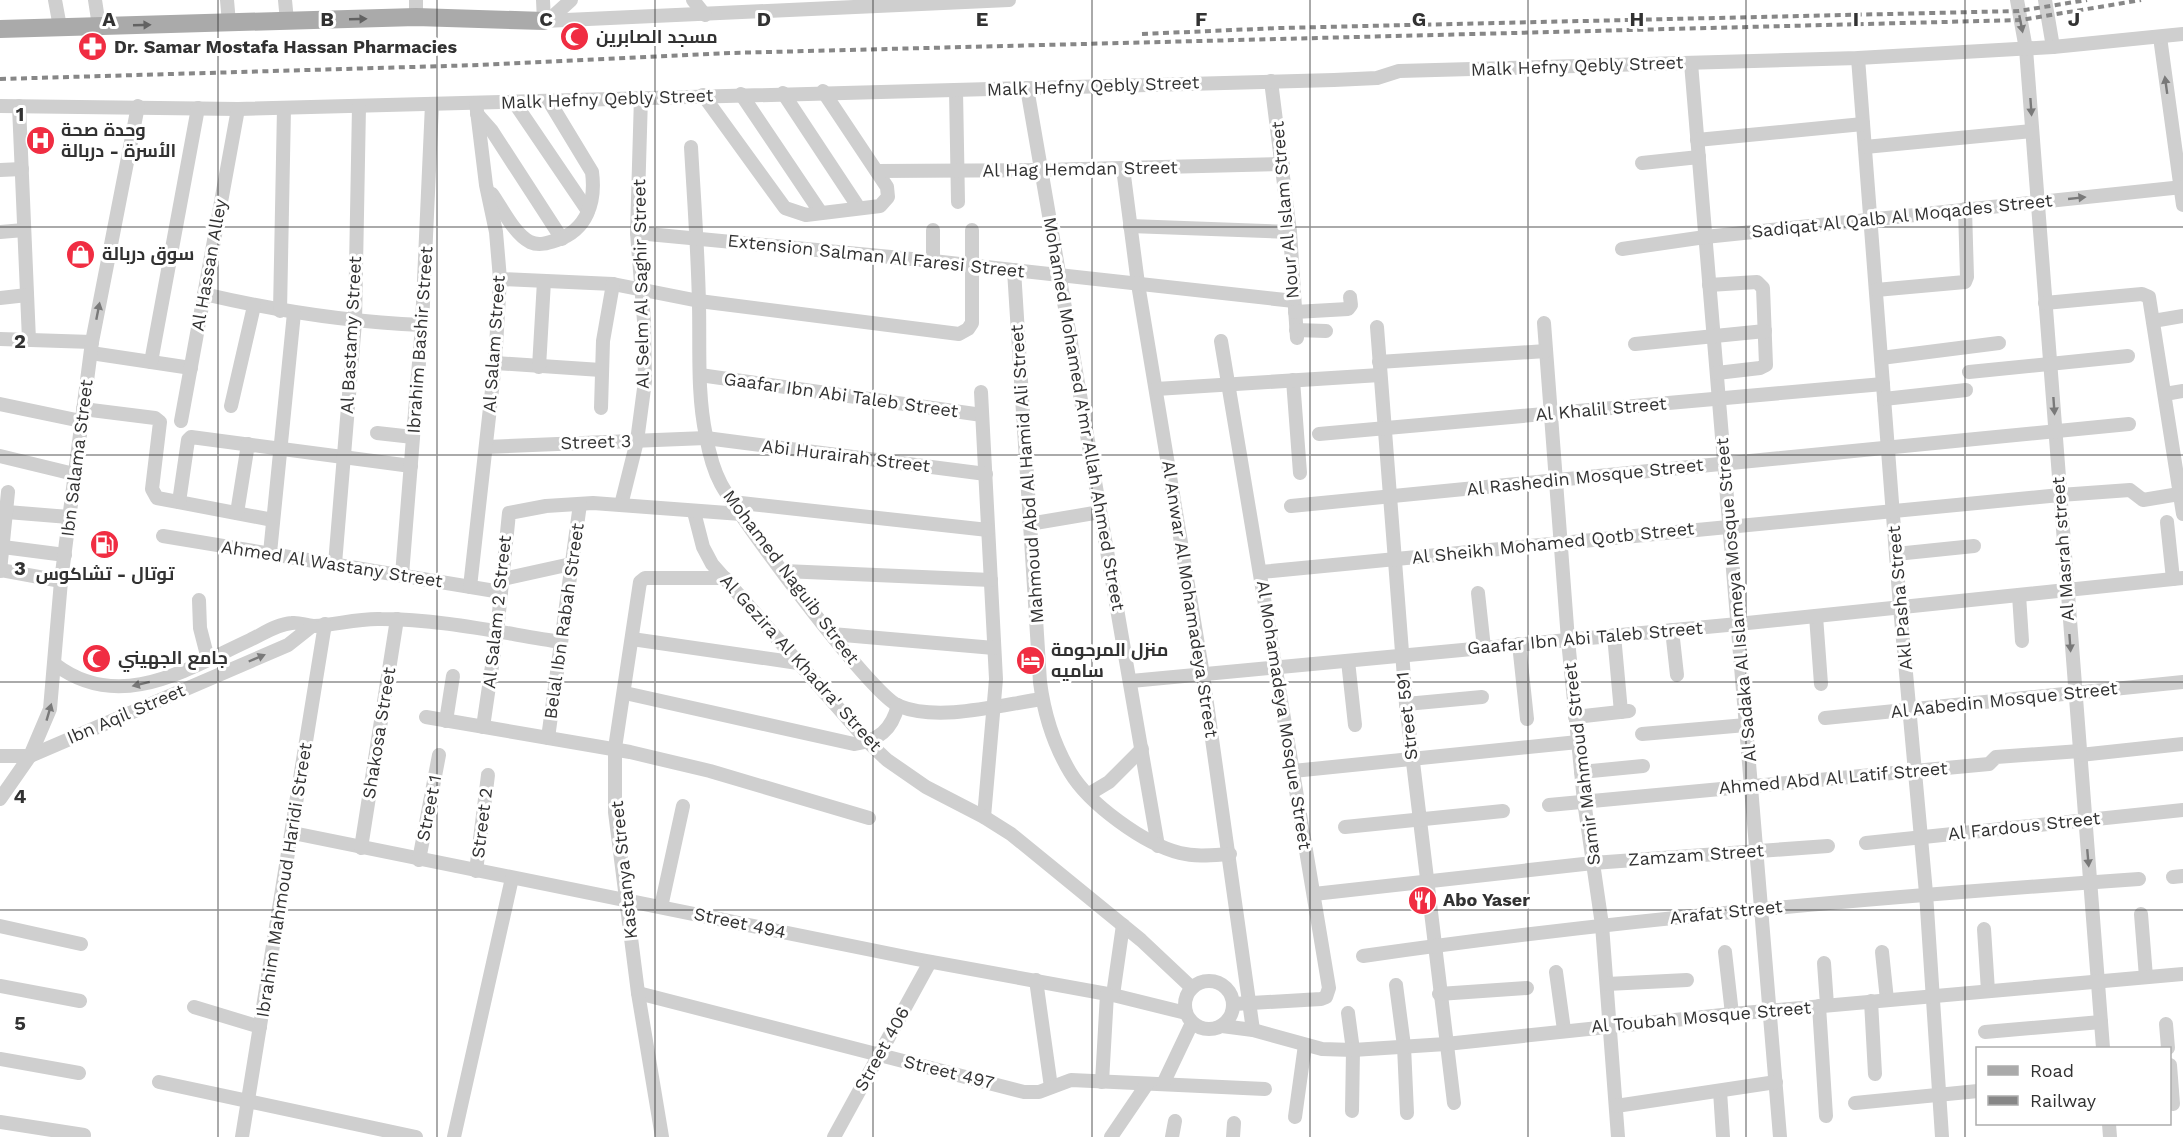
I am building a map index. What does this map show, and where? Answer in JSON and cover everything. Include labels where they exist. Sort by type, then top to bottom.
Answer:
[{"type":"main road","points":[[0,29],[287,21],[416,9],[546,21]]},
{"type":"street","points":[[55,0],[60,27]]},
{"type":"street","points":[[95,0],[99,26]]},
{"type":"street","points":[[227,0],[229,22]]},
{"type":"street","points":[[285,0],[287,21]]},
{"type":"street","points":[[543,0],[546,21]]},
{"type":"street","points":[[546,21],[571,0]]},
{"type":"street","points":[[693,0],[705,15]]},
{"type":"street","points":[[546,21],[705,15],[860,2],[1009,0]]},
{"type":"street","name":"Al Masrah street","points":[[2017,0],[2026,49],[2103,1047]]},
{"type":"street","points":[[2045,0],[2053,47]]},
{"type":"street","name":"Malk Hefny Qebly Street","points":[[0,106],[238,109],[432,104],[476,109],[514,102],[641,97],[1377,78],[1399,71],[1858,58],[2026,49],[2183,34]]},
{"type":"street","points":[[2160,37],[2177,111],[2183,205]]},
{"type":"street","name":"Akl Pasha Street","points":[[1858,58],[1900,608],[1926,893],[1942,1137]]},
{"type":"street","name":"Al Sadaka Al Islameya Mosque Street","points":[[1691,63],[1780,1137]]},
{"type":"street","name":"Nour Al Islam Street","points":[[1271,81],[1290,232],[1296,334],[1326,331]]},
{"type":"street","name":"Mohamed Mohamed A'mr Allah Ahmed Street","points":[[1026,88],[1158,846]]},
{"type":"street","points":[[956,90],[958,202]]},
{"type":"street","points":[[703,95],[780,203],[799,214],[880,206],[885,202],[887,187],[823,92]]},
{"type":"street","points":[[783,93],[859,208]]},
{"type":"street","points":[[741,94],[821,213]]},
{"type":"street","name":"Al Selm Al Saghir Street","points":[[621,505],[642,411],[646,351],[637,233],[641,97]]},
{"type":"street","points":[[486,185],[525,239],[538,245],[562,239],[579,230],[588,211],[594,183],[592,172],[549,101]]},
{"type":"street","points":[[514,102],[588,211]]},
{"type":"street","name":"Ibrahim Bashir Street","points":[[402,575],[422,324],[432,104]]},
{"type":"street","points":[[19,106],[29,340]]},
{"type":"street","name":"Ibn Salama Street","points":[[0,799],[30,756],[50,709],[56,665],[61,581],[82,415],[92,347],[138,106]]},
{"type":"street","name":"Al Bastamy Street","points":[[335,564],[354,322],[359,106]]},
{"type":"street","points":[[151,362],[198,108]]},
{"type":"street","points":[[270,553],[281,448],[287,312],[284,108]]},
{"type":"street","name":"Al Hassan Alley","points":[[181,421],[238,109]]},
{"type":"street","points":[[476,109],[562,239]]},
{"type":"street","name":"Al Salam Street","points":[[470,587],[495,363],[500,279],[496,231],[486,185],[476,109]]},
{"type":"street","points":[[1697,140],[1863,124]]},
{"type":"street","points":[[1865,147],[2032,131]]},
{"type":"street","name":"Mohamed Naguib Street","points":[[691,147],[697,237],[700,375],[706,438],[712,461],[732,502],[875,687],[898,705],[920,711],[943,712],[1042,699]]},
{"type":"street","points":[[1642,163],[1699,157]]},
{"type":"street","name":"Al Hag Hemdan Street","points":[[877,171],[957,172],[1283,164]]},
{"type":"street","name":"Al Anwar Al Mohamadeya Street","points":[[1123,168],[1138,284],[1203,675],[1230,854],[1253,1030]]},
{"type":"street","points":[[0,170],[22,169]]},
{"type":"street","name":"Sadiqat Al Qalb Al Moqades Street","points":[[1622,249],[1705,237],[2182,187]]},
{"type":"street","points":[[1876,290],[1965,282],[1967,277],[1965,209]]},
{"type":"street","points":[[1131,226],[1290,232]]},
{"type":"street","points":[[0,232],[24,230]]},
{"type":"street","points":[[933,230],[933,261]]},
{"type":"street","points":[[500,279],[613,284],[699,301],[959,334],[969,329],[972,323],[972,230]]},
{"type":"street","name":"Extension Salman Al Faresi Street","points":[[637,233],[972,265],[1138,284],[1294,307],[1348,309],[1351,305],[1350,297]]},
{"type":"street","name":"Mahmoud Abd Al Hamid Ali Street","points":[[1014,270],[1042,699],[1048,726],[1071,774],[1089,794],[1138,835],[1158,846],[1197,855],[1230,854]]},
{"type":"street","points":[[539,367],[544,281]]},
{"type":"street","points":[[1709,285],[1760,283],[1763,288],[1767,361],[1763,367],[1717,372]]},
{"type":"street","points":[[601,408],[604,332],[613,284]]},
{"type":"street","points":[[204,294],[254,306],[354,322],[422,324]]},
{"type":"street","points":[[0,298],[27,295]]},
{"type":"street","points":[[2045,303],[2146,295],[2150,300],[2183,514]]},
{"type":"street","points":[[231,406],[254,306]]},
{"type":"street","points":[[2153,321],[2183,316]]},
{"type":"street","name":"Samir Mahmoud Street","points":[[1544,323],[1568,640],[1584,801],[1602,925],[1618,1137]]},
{"type":"street","name":"Street 591","points":[[1377,327],[1401,656],[1425,880],[1454,1103]]},
{"type":"street","points":[[1635,344],[1765,331]]},
{"type":"street","points":[[0,339],[92,347],[151,362],[191,368]]},
{"type":"street","name":"Al Mohamadeya Mosque Street","points":[[1221,341],[1329,993],[1321,999],[1234,1004]]},
{"type":"street","points":[[1881,358],[1999,343]]},
{"type":"street","points":[[1156,389],[1293,380],[1379,368],[1546,351]]},
{"type":"street","points":[[1969,372],[2128,356]]},
{"type":"street","points":[[495,363],[602,370]]},
{"type":"street","name":"Gaafar Ibn Abi Taleb Street","points":[[700,375],[982,416]]},
{"type":"street","points":[[1293,380],[1300,473]]},
{"type":"street","name":"Al Khalil Street","points":[[1319,434],[1883,384]]},
{"type":"street","points":[[1884,399],[1966,390]]},
{"type":"street","points":[[2165,394],[2183,391]]},
{"type":"street","points":[[981,392],[996,706],[984,817]]},
{"type":"street","points":[[0,404],[82,415],[155,418],[160,422],[152,489],[157,498],[273,520]]},
{"type":"street","name":"Al Rashedin Mosque Street","points":[[1291,506],[2129,424]]},
{"type":"street","points":[[376,433],[413,437]]},
{"type":"street","points":[[179,502],[189,437],[411,466]]},
{"type":"street","name":"Street 3","points":[[486,447],[706,438]]},
{"type":"street","name":"Abi Hurairah Street","points":[[706,438],[986,474]]},
{"type":"street","points":[[237,513],[248,444]]},
{"type":"street","points":[[0,456],[75,474]]},
{"type":"street","name":"Al Sheikh Mohamed Qotb Street","points":[[1261,572],[2060,495],[2130,490],[2143,500],[2179,494]]},
{"type":"street","points":[[8,492],[0,571],[61,581]]},
{"type":"street","points":[[732,502],[988,530]]},
{"type":"street","name":"Al Salam 2 Street","points":[[483,727],[497,632],[509,513],[580,504],[741,514]]},
{"type":"street","name":"Belal Ibn Rabah Street","points":[[548,738],[580,504]]},
{"type":"street","points":[[7,512],[69,517]]},
{"type":"street","name":"Al Gezira Al Khadra' Street","points":[[694,512],[703,547],[725,578],[868,742],[887,760],[926,787],[984,817],[1011,834],[1123,926],[1192,988]]},
{"type":"street","points":[[1029,524],[1100,512]]},
{"type":"street","points":[[2167,522],[2178,579]]},
{"type":"street","name":"Ahmed Al Wastany Street","points":[[163,536],[470,587],[502,586]]},
{"type":"street","points":[[1896,554],[1974,546]]},
{"type":"street","points":[[3,547],[64,555]]},
{"type":"street","points":[[502,586],[571,564]]},
{"type":"street","points":[[784,571],[991,580]]},
{"type":"street","name":"Kastanya Street","points":[[662,1137],[638,993],[617,841],[615,748],[642,580],[725,578]]},
{"type":"street","name":"Gaafar Ibn Abi Taleb Street","points":[[1131,681],[1738,624],[2178,579]]},
{"type":"street","points":[[1478,593],[1484,648]]},
{"type":"street","points":[[2019,595],[2022,642]]},
{"type":"street","points":[[199,600],[200,628],[208,659]]},
{"type":"street","points":[[1816,616],[1821,684]]},
{"type":"street","name":"Ibn Aqil Street","points":[[56,665],[79,680],[119,688],[146,684],[282,625],[302,623],[319,625],[363,619],[397,619],[561,642]]},
{"type":"street","name":"Shakosa Street","points":[[361,848],[397,619]]},
{"type":"street","name":"Ibn Aqil Street","points":[[0,756],[30,756],[288,645],[319,625]]},
{"type":"street","name":"Ibrahim Mahmoud Haridi Street","points":[[242,1137],[293,833],[319,625]]},
{"type":"street","points":[[1672,630],[1677,675]]},
{"type":"street","points":[[832,634],[994,648]]},
{"type":"street","points":[[1575,717],[1625,712],[1614,635]]},
{"type":"street","points":[[632,639],[798,663]]},
{"type":"street","points":[[1519,644],[1527,719]]},
{"type":"street","points":[[1348,661],[1355,725]]},
{"type":"street","points":[[446,721],[453,676]]},
{"type":"street","name":"Al Aabedin Mosque Street","points":[[1825,718],[2183,682]]},
{"type":"street","points":[[625,693],[839,742],[868,742],[888,728],[898,705]]},
{"type":"street","points":[[1406,704],[1482,697]]},
{"type":"street","points":[[426,717],[615,748],[710,771],[869,818]]},
{"type":"street","points":[[1642,734],[1746,724]]},
{"type":"street","points":[[1293,771],[1578,742]]},
{"type":"street","name":"Ahmed Abd Al Latif Street","points":[[1549,805],[1989,764],[1996,757],[2080,753],[2183,744]]},
{"type":"street","points":[[1089,794],[1109,782],[1142,749]]},
{"type":"street","name":"Street 1","points":[[419,860],[439,755]]},
{"type":"street","points":[[1581,772],[1643,766]]},
{"type":"street","name":"Street 2","points":[[476,871],[488,775]]},
{"type":"street","points":[[661,907],[683,806]]},
{"type":"street","name":"Al Fardous Street","points":[[1866,843],[2183,810]]},
{"type":"street","points":[[1345,827],[1503,811]]},
{"type":"street","name":"Street 494","points":[[293,833],[930,962],[1110,994],[1189,1018]]},
{"type":"street","name":"Zamzam Street","points":[[1314,894],[1593,863],[1828,846]]},
{"type":"street","points":[[454,1137],[512,878]]},
{"type":"street","name":"Arafat Street","points":[[1363,956],[1602,925],[1762,908],[1926,893],[2139,879]]},
{"type":"street","points":[[2141,914],[2146,977]]},
{"type":"street","points":[[0,926],[81,944]]},
{"type":"street","points":[[1102,1082],[1110,994],[1123,926]]},
{"type":"street","points":[[1984,929],[1988,991]]},
{"type":"street","points":[[1725,952],[1732,1014]]},
{"type":"street","points":[[1882,952],[1887,1000]]},
{"type":"street","name":"Street 406","points":[[834,1137],[930,962]]},
{"type":"street","points":[[1824,963],[1826,1116]]},
{"type":"street","points":[[1556,972],[1564,1030]]},
{"type":"street","name":"Al Toubah Mosque Street","points":[[1222,1026],[1253,1030],[1305,1045],[1353,1050],[1446,1044],[1611,1025],[2183,974]]},
{"type":"street","points":[[1036,980],[1051,1087]]},
{"type":"street","points":[[1607,984],[1687,980]]},
{"type":"street","points":[[1201,982],[1218,982],[1231,993],[1234,1004],[1233,1013],[1222,1026],[1203,1029],[1189,1018],[1185,1004],[1192,988],[1201,982]]},
{"type":"street","points":[[1396,985],[1404,1046],[1407,1113]]},
{"type":"street","points":[[0,986],[80,1001]]},
{"type":"street","points":[[1439,994],[1527,988]]},
{"type":"street","name":"Street 497","points":[[638,993],[1024,1092],[1039,1092],[1071,1080],[1265,1089]]},
{"type":"street","points":[[1871,1001],[1875,1074]]},
{"type":"street","points":[[194,1007],[260,1027]]},
{"type":"street","points":[[1348,1013],[1353,1050],[1352,1111]]},
{"type":"street","points":[[1162,1084],[1189,1018]]},
{"type":"street","points":[[1985,1032],[2101,1022]]},
{"type":"street","points":[[2166,1024],[2168,1047]]},
{"type":"street","points":[[1295,1117],[1305,1045]]},
{"type":"street","points":[[0,1059],[80,1073]]},
{"type":"street","points":[[159,1082],[416,1137]]},
{"type":"street","points":[[1616,1107],[1776,1082]]},
{"type":"street","points":[[1111,1137],[1147,1084]]},
{"type":"street","points":[[1720,1090],[1723,1137]]},
{"type":"street","points":[[1855,1103],[1976,1090]]},
{"type":"street","points":[[1172,1137],[1175,1120]]},
{"type":"street","points":[[0,1122],[84,1135]]},
{"type":"railway","points":[[1142,34],[1279,28],[2019,11],[2087,0]]},
{"type":"railway","points":[[0,79],[480,65],[730,53],[2021,20],[2141,0]]},
{"type":"place","name":"مسجد الصابرين","points":[[575,37]]},
{"type":"place","name":"Dr. Samar Mostafa Hassan Pharmacies","points":[[93,47]]},
{"type":"place","name":"وحدة صحة الأسرة - دربالة","points":[[40,140]]},
{"type":"place","name":"سوق دربالة","points":[[81,254]]},
{"type":"place","name":"توتال - تشاكوس","points":[[105,545]]},
{"type":"place","name":"جامع الجهيني","points":[[97,658]]},
{"type":"place","name":"منزل المرحومة ساميه","points":[[1030,660]]},
{"type":"place","name":"Abo Yaser","points":[[1422,900]]}]
